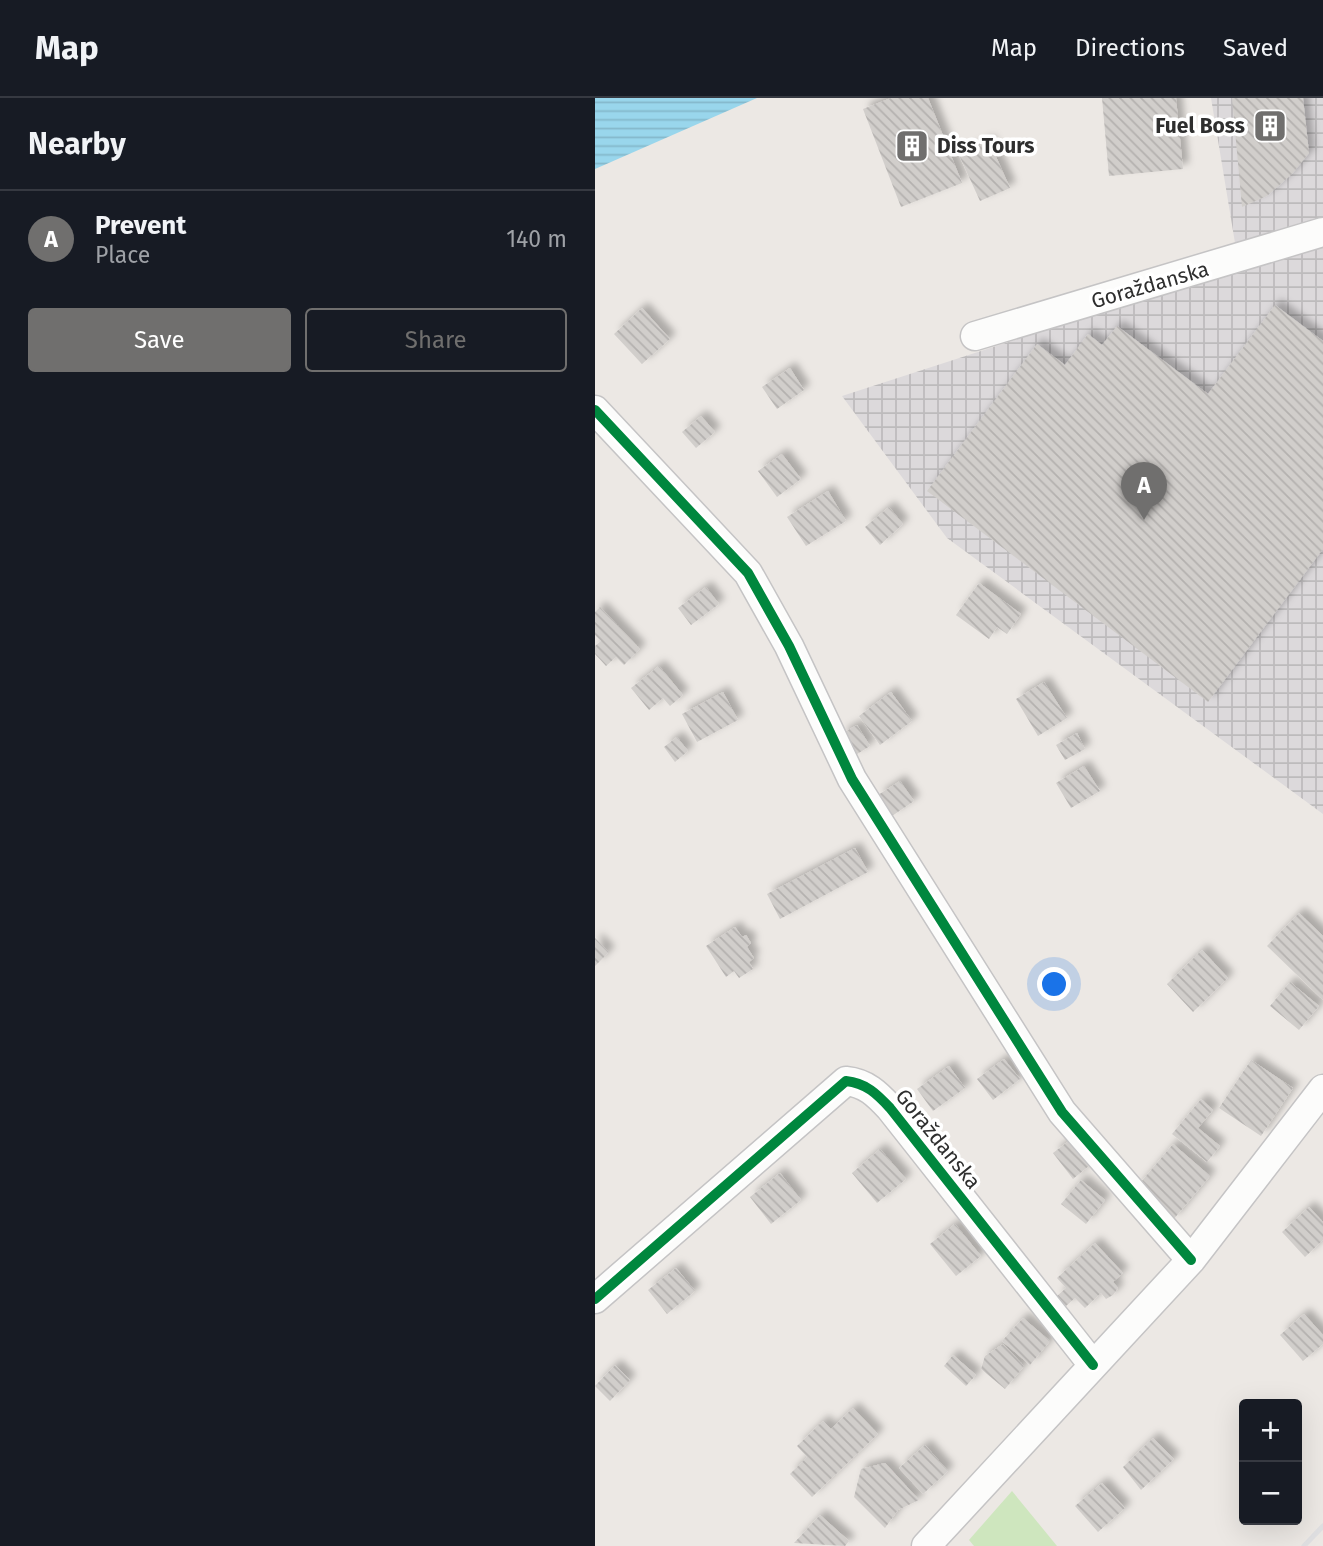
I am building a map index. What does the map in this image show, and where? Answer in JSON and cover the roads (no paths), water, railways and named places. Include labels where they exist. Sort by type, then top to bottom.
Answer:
[{"type":"street","name":"Goraždanska","points":[[975,336],[1323,232]]},
{"type":"street","points":[[595,410],[748,573],[789,646],[852,779],[1062,1112],[1191,1261]]},
{"type":"street","name":"Goraždanska","points":[[595,1299],[846,1081],[858,1082],[874,1091],[890,1108],[1093,1365]]},
{"type":"street","points":[[926,1546],[1191,1261],[1323,1089]]},
{"type":"water","points":[[595,98],[757,98],[595,169]]},
{"type":"railway","points":[[1304,1546],[1323,1526]]},
{"type":"place","name":"Fuel Boss","points":[[1270,126]]},
{"type":"place","name":"Diss Tours","points":[[912,146]]},
{"type":"place","name":"Prevent","points":[[1144,520]]}]
